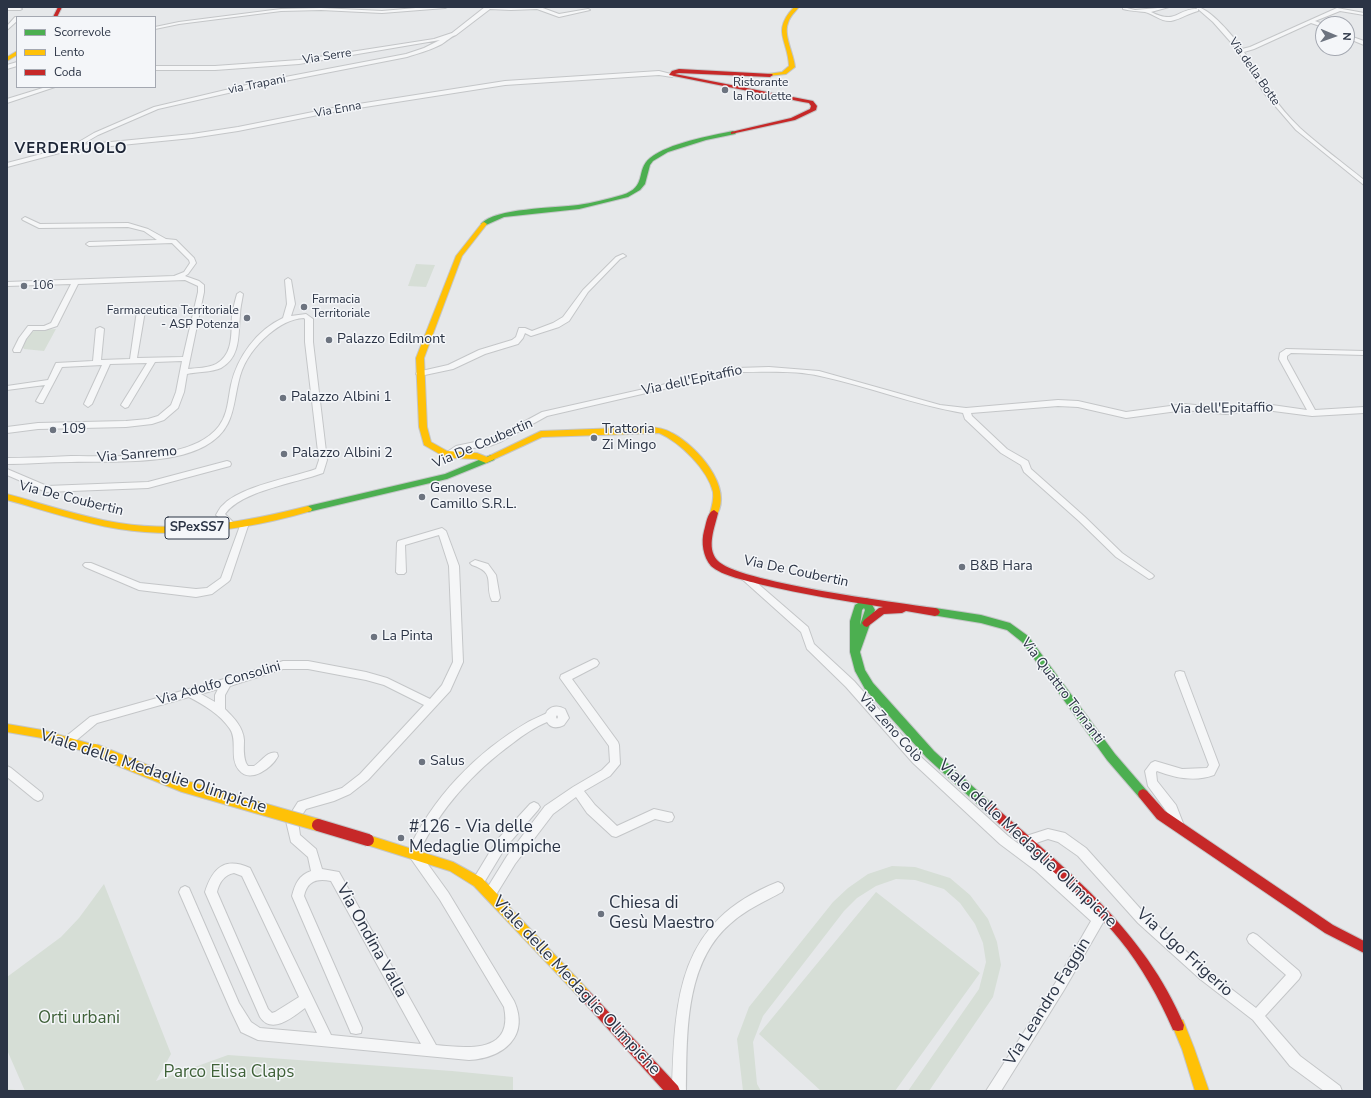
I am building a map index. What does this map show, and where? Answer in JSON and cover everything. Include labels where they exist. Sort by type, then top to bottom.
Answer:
[{"type":"main road","points":[[56,16],[60,7]]},
{"type":"main road","points":[[486,460],[478,456],[448,454],[442,452],[427,443],[423,427],[420,358],[459,256],[486,222],[503,215],[579,207],[626,196],[638,189],[643,184],[647,165],[658,155],[694,142],[793,119],[809,112],[814,108],[813,104],[803,100],[672,76],[674,72],[679,71],[745,75],[778,74],[788,72],[791,69],[792,62],[784,35],[784,26],[787,16],[797,7]]},
{"type":"main road","points":[[7,59],[16,53]]},
{"type":"main road","name":"Via De Coubertin","points":[[7,497],[93,521],[120,526],[155,529],[195,528],[245,523],[447,476],[486,460],[541,434],[645,430],[662,432],[679,441],[697,458],[712,478],[717,492],[716,507],[708,534],[708,552],[714,563],[722,569],[745,577],[800,590],[836,595],[866,602]]},
{"type":"main road","points":[[836,595],[848,603],[852,610],[854,621],[855,652]]},
{"type":"main road","points":[[855,652],[870,610],[866,602]]},
{"type":"main road","name":"Via De Coubertin","points":[[854,621],[858,608],[866,602]]},
{"type":"main road","name":"Via Quattro Tornanti","points":[[866,602],[981,619],[1010,627],[1029,645],[1111,757],[1161,815],[1330,930],[1364,947]]},
{"type":"main road","points":[[865,624],[876,613],[889,609],[916,609]]},
{"type":"main road","name":"Viale delle Medaglie Olimpiche","points":[[855,652],[860,671],[870,686],[930,754],[1027,841],[1139,956],[1170,1008],[1188,1048],[1202,1091]]},
{"type":"main road","name":"Viale delle Medaglie Olimpiche","points":[[7,728],[68,741],[95,750],[183,786],[413,853],[453,867],[478,882],[490,894],[673,1091]]},
{"type":"street","points":[[7,9],[13,7]]},
{"type":"street","points":[[7,9],[21,9],[27,7]]},
{"type":"street","points":[[156,28],[179,23],[281,10],[321,9],[382,12],[445,7]]},
{"type":"street","points":[[488,7],[517,9],[534,7],[559,16],[588,10]]},
{"type":"street","name":"Via Serre","points":[[156,68],[215,68],[299,62],[447,37],[454,34],[488,7]]},
{"type":"street","points":[[1126,7],[1125,8],[1135,12],[1167,7]]},
{"type":"street","points":[[1147,11],[1163,18],[1172,19],[1184,13],[1196,10],[1183,7]]},
{"type":"street","name":"Via della Botte","points":[[1198,7],[1215,21],[1241,51],[1266,92],[1298,129],[1364,183]]},
{"type":"street","points":[[1241,51],[1252,48],[1339,9],[1364,14]]},
{"type":"street","points":[[7,29],[16,20]]},
{"type":"street","points":[[1310,21],[1315,23]]},
{"type":"street","name":"via Trapani","points":[[71,148],[96,134],[156,108],[259,84],[406,55],[426,49],[447,37]]},
{"type":"street","name":"Via Enna","points":[[7,165],[71,148],[192,136],[238,129],[333,110],[505,83],[659,73],[672,76]]},
{"type":"street","points":[[7,101],[49,88]]},
{"type":"street","points":[[26,219],[39,226],[99,224],[128,225],[146,230],[164,241]]},
{"type":"street","points":[[89,244],[174,241],[192,260],[193,263],[186,273],[175,278]]},
{"type":"street","points":[[420,374],[450,366],[482,352],[514,342],[519,338],[523,330],[531,334],[560,324],[570,314],[585,291],[618,258],[623,256]]},
{"type":"street","points":[[7,284],[186,278],[201,285],[202,292],[186,359],[180,392],[175,406],[162,418],[149,422],[91,426],[38,426],[7,430]]},
{"type":"street","points":[[287,318],[291,304],[288,280]]},
{"type":"street","points":[[17,350],[23,338],[31,328],[45,328],[54,324],[76,281]]},
{"type":"street","points":[[184,372],[218,366],[227,358],[233,348],[236,336],[236,315],[240,294]]},
{"type":"street","points":[[133,361],[141,311]]},
{"type":"street","name":"Via Sanremo","points":[[7,461],[126,458],[167,454],[187,450],[202,444],[218,431],[230,413],[237,374],[241,364],[255,343],[276,324],[287,318],[306,316],[309,319],[309,342],[323,460],[320,471],[308,476],[255,490],[231,503],[222,510],[220,515],[231,524]]},
{"type":"street","points":[[97,363],[100,330]]},
{"type":"street","points":[[1312,413],[1283,359],[1283,356],[1289,351],[1364,353]]},
{"type":"street","points":[[40,401],[48,389],[59,365],[186,359]]},
{"type":"street","points":[[125,405],[152,361]]},
{"type":"street","points":[[88,404],[107,363]]},
{"type":"street","name":"Via dell'Epitaffio","points":[[448,454],[458,448],[490,443],[508,435],[534,418],[545,414],[737,370],[769,369],[819,374],[940,408],[966,411],[1058,403],[1078,404],[1126,415],[1185,407],[1226,411],[1258,406],[1312,413],[1364,410]]},
{"type":"street","points":[[7,388],[50,382]]},
{"type":"street","points":[[966,411],[968,417],[1004,451],[1025,463],[1027,470],[1082,519],[1093,531],[1120,555],[1149,576]]},
{"type":"street","points":[[7,472],[46,488],[140,486],[227,464]]},
{"type":"street","points":[[88,565],[139,586],[196,593],[209,591],[224,580],[245,523]]},
{"type":"street","points":[[356,1028],[298,896],[300,887],[307,879],[317,874],[314,857],[309,848],[295,838],[292,821],[302,806],[346,791],[364,777],[446,688],[458,662],[454,566],[442,531],[401,543],[401,572]]},
{"type":"street","points":[[475,563],[486,566],[492,577],[495,598]]},
{"type":"street","name":"Via Zeno Colò","points":[[745,577],[805,630],[810,646],[850,684],[918,760],[1004,840],[1101,916]]},
{"type":"street","points":[[490,894],[511,860],[549,810],[577,790],[606,774],[615,764],[614,745],[565,678],[594,663]]},
{"type":"street","name":"Via Adolfo Consolini","points":[[68,741],[94,720],[226,683],[283,665],[308,666],[383,681],[431,704]]},
{"type":"street","points":[[1179,828],[1172,808],[1152,783],[1150,771],[1155,766],[1172,773],[1195,775],[1210,772],[1214,766],[1180,675]]},
{"type":"street","points":[[220,711],[220,695],[226,683]]},
{"type":"street","points":[[190,693],[220,711],[236,729],[238,736],[239,760],[242,767],[255,771],[273,756]]},
{"type":"street","points":[[185,892],[235,1007],[246,1027],[258,1034],[432,1051],[481,1054],[496,1049],[507,1040],[512,1022],[510,1005],[444,896],[413,853],[421,835],[435,813],[462,781],[491,753],[502,745],[539,720],[550,717]]},
{"type":"street","points":[[7,771],[38,796]]},
{"type":"street","points":[[577,790],[591,809],[616,832],[654,814],[668,817]]},
{"type":"street","points":[[478,882],[501,844],[534,807]]},
{"type":"street","name":"Via Ugo Frigerio","points":[[1027,841],[1048,834],[1061,837],[1082,852],[1142,919],[1204,975],[1257,1016],[1295,1061],[1335,1091]]},
{"type":"street","points":[[307,999],[278,1018],[272,1019],[267,1017],[264,1013],[211,892],[215,879],[226,869],[238,867],[246,872],[307,999],[327,1041]]},
{"type":"street","name":"Via Ondina Valla","points":[[317,874],[324,873],[335,876],[432,1051]]},
{"type":"street","points":[[679,1091],[681,1027],[686,988],[692,970],[708,942],[720,926],[747,904],[778,888]]},
{"type":"street","name":"Via Leandro Faggin","points":[[993,1091],[1060,986],[1101,916]]},
{"type":"street","points":[[1253,939],[1295,975],[1257,1016]]},
{"type":"green space","points":[[416,264],[435,265],[426,287],[408,286]]},
{"type":"green space","points":[[43,329],[56,329],[44,351],[24,349],[21,345],[32,332]]},
{"type":"green space","points":[[892,866],[915,867],[950,878],[970,895],[988,919],[997,942],[1001,965],[993,997],[929,1091],[908,1091],[979,989],[986,962],[983,943],[975,924],[960,903],[944,889],[915,880],[896,879],[876,886],[857,898],[844,911],[763,1016],[753,1042],[757,1084],[761,1091],[743,1091],[737,1039],[749,1007],[833,902],[848,888],[868,874]]},
{"type":"green space","name":"Orti urbani","points":[[104,884],[171,1054],[156,1081],[228,1055],[452,1071],[513,1077],[513,1091],[25,1091],[7,1050],[7,977],[61,937],[79,918]]},
{"type":"green space","points":[[876,892],[980,973],[895,1091],[821,1091],[759,1034]]},
{"type":"green space","points":[[7,1089],[25,1091],[7,1091]]},
{"type":"traffic: fast","points":[[484,224],[503,215],[579,207],[626,196],[638,189],[643,183],[647,165],[651,160],[666,151],[705,139],[733,133]]},
{"type":"traffic: fast","points":[[308,509],[447,476],[491,458]]},
{"type":"traffic: fast","points":[[855,652],[870,610],[866,602],[858,608],[855,621],[855,652],[860,671],[869,686],[930,754],[989,808]]},
{"type":"traffic: fast","points":[[935,612],[981,619],[1010,627],[1025,639],[1111,757],[1143,794]]},
{"type":"traffic: slow","points":[[770,75],[784,73],[792,67],[784,30],[785,23],[797,7]]},
{"type":"traffic: slow","points":[[7,59],[16,54]]},
{"type":"traffic: slow","points":[[484,224],[459,256],[420,358],[423,427],[427,443],[438,451],[446,454],[472,455],[486,460]]},
{"type":"traffic: slow","points":[[491,458],[541,434],[645,430],[661,431],[668,434],[686,447],[710,475],[717,492],[717,502],[714,513]]},
{"type":"traffic: slow","points":[[7,497],[63,513],[119,526],[167,530],[200,529],[233,525],[264,520],[308,509]]},
{"type":"traffic: slow","points":[[7,728],[42,734],[95,750]]},
{"type":"traffic: slow","points":[[95,750],[183,786],[318,825]]},
{"type":"traffic: slow","points":[[368,840],[453,867],[478,882],[585,995]]},
{"type":"traffic: slow","points":[[1178,1025],[1188,1048],[1202,1091]]},
{"type":"traffic: jam","points":[[56,16],[60,7]]},
{"type":"traffic: jam","points":[[733,133],[793,119],[813,110],[814,106],[811,102],[803,100],[672,75],[674,72],[679,71],[770,75]]},
{"type":"traffic: jam","points":[[714,513],[708,534],[708,553],[714,563],[723,569],[745,577],[800,590],[935,612]]},
{"type":"traffic: jam","points":[[867,623],[882,611],[902,609]]},
{"type":"traffic: jam","points":[[1143,794],[1161,815],[1329,929],[1364,947]]},
{"type":"traffic: jam","points":[[989,808],[1076,886],[1124,936],[1154,979],[1178,1025]]},
{"type":"traffic: jam","points":[[318,825],[368,840]]},
{"type":"traffic: jam","points":[[585,995],[673,1091]]},
{"type":"place","name":"Ristorante la Roulette","points":[[725,90]]},
{"type":"place","name":"106","points":[[24,286]]},
{"type":"place","name":"Farmacia Territoriale","points":[[304,307]]},
{"type":"place","name":"Farmaceutica Territoriale - ASP Potenza","points":[[247,318]]},
{"type":"place","name":"Palazzo Edilmont","points":[[329,340]]},
{"type":"place","name":"Palazzo Albini 1","points":[[283,398]]},
{"type":"place","name":"109","points":[[53,430]]},
{"type":"place","name":"Trattoria Zi Mingo","points":[[594,438]]},
{"type":"place","name":"Palazzo Albini 2","points":[[284,454]]},
{"type":"place","name":"Genovese Camillo S.R.L.","points":[[422,497]]},
{"type":"place","name":"B&B Hara","points":[[962,567]]},
{"type":"place","name":"La Pinta","points":[[374,637]]},
{"type":"place","name":"Salus","points":[[422,762]]},
{"type":"place","name":"#126 - Via delle Medaglie Olimpiche","points":[[401,838]]},
{"type":"place","name":"Chiesa di Gesù Maestro","points":[[601,914]]},
{"type":"district","name":"VERDERUOLO","points":[[71,149]]},
{"type":"park label","name":"Parco Elisa Claps","points":[[229,1073]]}]
